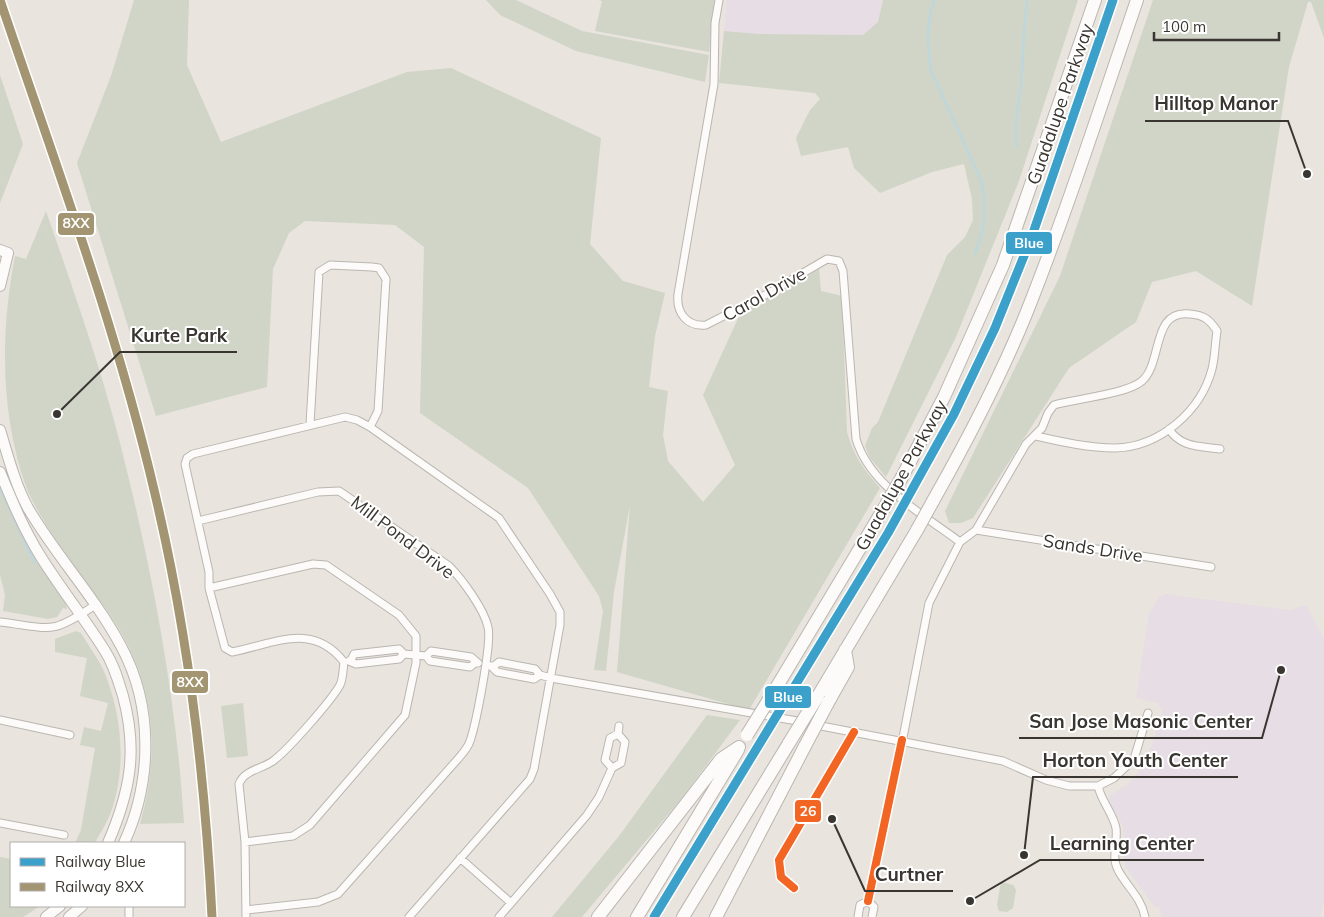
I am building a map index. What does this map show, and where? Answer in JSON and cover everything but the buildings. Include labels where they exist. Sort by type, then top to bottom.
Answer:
[{"type":"highway","name":"Guadalupe Parkway","points":[[637,917],[886,505],[944,397],[1003,265],[1095,0]]},
{"type":"highway","points":[[716,917],[805,746],[845,650],[933,501],[980,414],[1026,315],[1065,209],[1137,0]]},
{"type":"highway","points":[[684,917],[789,743],[824,697]]},
{"type":"highway","points":[[598,917],[721,759],[739,748]]},
{"type":"street","name":"Carol Drive","points":[[720,0],[716,23],[714,84],[679,290],[679,310],[688,322],[698,325],[706,324],[767,294],[827,259],[839,261],[843,271],[856,439],[860,453],[882,481],[960,542]]},
{"type":"street","points":[[0,250],[8,253],[0,286]]},
{"type":"street","points":[[310,424],[319,272],[330,265],[355,266],[379,268],[386,279],[378,411],[370,427]]},
{"type":"street","points":[[868,901],[929,603],[960,542],[976,530],[1026,444],[1036,436],[1054,405],[1130,388],[1142,381],[1150,372],[1164,326],[1168,319],[1184,313],[1198,314],[1209,320],[1217,331],[1212,369],[1203,393],[1194,407],[1169,429],[1147,441],[1117,448],[1089,446],[1036,436]]},
{"type":"street","points":[[408,917],[530,779],[534,769],[551,678],[560,625],[560,612],[504,524],[370,427],[357,420],[345,417],[310,424],[190,455],[185,461],[184,468],[209,572],[209,588],[221,641],[228,651],[297,636],[321,643],[348,661],[354,654],[399,649],[404,654],[426,656],[431,651],[472,657],[475,663],[494,666],[497,672],[534,679],[540,675],[551,678],[902,740],[1003,761],[1046,780],[1068,786],[1098,786],[1114,778],[1134,760],[1148,713]]},
{"type":"street","points":[[1169,429],[1174,436],[1186,444],[1220,449]]},
{"type":"street","points":[[0,430],[10,464],[27,506],[53,548],[95,605],[129,662],[145,725],[145,772],[134,822],[124,842]]},
{"type":"street","points":[[0,472],[16,511],[41,557],[106,652],[116,672],[129,720],[132,755],[129,784],[122,811],[108,842]]},
{"type":"street","name":"Mill Pond Drive","points":[[198,522],[326,490],[339,492],[348,496],[456,573],[487,622],[490,638],[470,742],[457,760],[338,894],[318,902],[246,914],[244,842],[239,784],[241,777],[275,759],[307,725],[341,683],[348,661]]},
{"type":"street","name":"Sands Drive","points":[[976,530],[1211,567]]},
{"type":"street","points":[[209,588],[313,564],[326,565],[399,615],[416,636],[416,655],[410,700],[405,715],[310,825],[293,836],[244,842]]},
{"type":"street","points":[[0,622],[30,628],[56,629],[95,605]]},
{"type":"street","points":[[0,720],[70,734]]},
{"type":"street","points":[[498,917],[587,815],[599,797],[612,768],[621,763],[625,742],[618,731],[609,741],[606,760],[612,768]]},
{"type":"street","points":[[1098,786],[1100,796],[1116,830],[1115,858],[1118,870],[1139,899],[1145,917]]},
{"type":"street","points":[[0,823],[64,835]]},
{"type":"street","points":[[460,858],[511,903]]},
{"type":"street","points":[[858,917],[860,905],[868,901]]},
{"type":"street","points":[[868,901],[874,908],[872,917]]},
{"type":"street","points":[[46,917],[59,907]]},
{"type":"street","points":[[69,917],[81,907]]},
{"type":"shaded area","points":[[134,0],[189,0],[187,65],[221,142],[407,72],[451,68],[601,138],[590,244],[623,281],[665,293],[655,336],[649,387],[668,391],[663,435],[668,461],[703,502],[735,465],[703,395],[741,312],[784,291],[819,269],[821,291],[842,296],[847,432],[852,448],[860,462],[880,488],[749,710],[617,672],[630,505],[614,592],[606,671],[594,670],[603,611],[599,596],[528,488],[420,413],[424,247],[395,225],[305,221],[289,233],[273,269],[267,387],[156,416],[77,163],[111,76]]},
{"type":"shaded area","points":[[486,0],[516,0],[582,31],[709,55],[705,82],[576,51],[500,15]]},
{"type":"shaded area","points":[[598,0],[715,0],[709,52],[595,31],[602,1]]},
{"type":"shaded area","points":[[727,0],[883,0],[878,22],[863,35],[759,34],[724,31]]},
{"type":"shaded area","points":[[883,0],[1078,0],[1019,181],[956,337],[886,477],[870,458],[865,446],[872,428],[878,422],[947,255],[965,237],[973,220],[972,199],[964,164],[932,172],[880,193],[854,168],[848,147],[801,156],[796,138],[810,110],[820,99],[815,93],[719,83],[724,31],[759,34],[863,35],[878,22]]},
{"type":"shaded area","points":[[1153,0],[1324,0],[1324,38],[1311,2],[1308,2],[1289,67],[1252,306],[1196,271],[1152,282],[1136,322],[1069,368],[973,518],[961,523],[949,523],[945,511],[1060,276]]},
{"type":"shaded area","points":[[0,75],[23,144],[0,203]]},
{"type":"shaded area","points":[[46,211],[103,381],[142,534],[152,581],[175,726],[184,823],[140,824],[151,770],[152,743],[150,717],[137,667],[126,642],[112,618],[57,541],[37,509],[28,492],[12,435],[5,375],[5,345],[10,285],[15,256],[26,259]]},
{"type":"shaded area","points":[[0,482],[24,538],[37,562],[65,602],[67,609],[63,608],[57,617],[48,619],[3,611],[5,595],[0,575]]},
{"type":"shaded area","points":[[1165,594],[1290,610],[1306,605],[1324,639],[1324,901],[1320,917],[1162,917],[1159,906],[1155,907],[1125,866],[1123,826],[1111,805],[1109,796],[1127,785],[1145,765],[1163,711],[1158,703],[1136,698],[1149,614],[1159,597]]},
{"type":"shaded area","points":[[76,631],[81,633],[103,669],[115,704],[120,740],[121,759],[119,777],[116,795],[109,816],[96,842],[75,842],[81,830],[95,748],[80,745],[84,727],[101,731],[108,703],[80,696],[87,658],[55,652],[55,639]]},
{"type":"shaded area","points":[[243,703],[248,756],[227,758],[221,706]]},
{"type":"shaded area","points":[[707,715],[740,720],[681,799],[582,917],[552,917],[619,836]]},
{"type":"shaded area","points":[[0,857],[10,859],[10,907],[38,907],[23,917],[0,917]]},
{"type":"shaded area","points":[[1001,882],[1013,885],[1016,890],[1013,908],[1007,912],[999,911],[997,905]]},
{"type":"waterway","points":[[934,0],[928,36],[932,73],[981,180],[983,190],[984,217],[975,254]]},
{"type":"waterway","points":[[1017,147],[1017,118],[1028,0]]},
{"type":"waterway","points":[[0,488],[34,562]]},
{"type":"rail line","name":"8XX","points":[[0,0],[84,245],[122,369],[155,494],[167,546],[186,651],[200,757],[212,917]]},
{"type":"rail line","name":"Blue","points":[[654,917],[888,533],[954,414],[995,328],[1032,236],[1113,0]]},
{"type":"transit line","name":"26","points":[[794,888],[781,877],[779,860],[854,732]]},
{"type":"transit line","name":"26","points":[[868,901],[902,740]]},
{"type":"place","name":"Hilltop Manor","points":[[1307,174]]},
{"type":"place","name":"Kurte Park","points":[[57,414]]},
{"type":"place","name":"San Jose Masonic Center","points":[[1281,670]]},
{"type":"place","name":"Curtner","points":[[832,819]]},
{"type":"place","name":"Horton Youth Center","points":[[1024,855]]},
{"type":"place","name":"Learning Center","points":[[970,901]]}]
